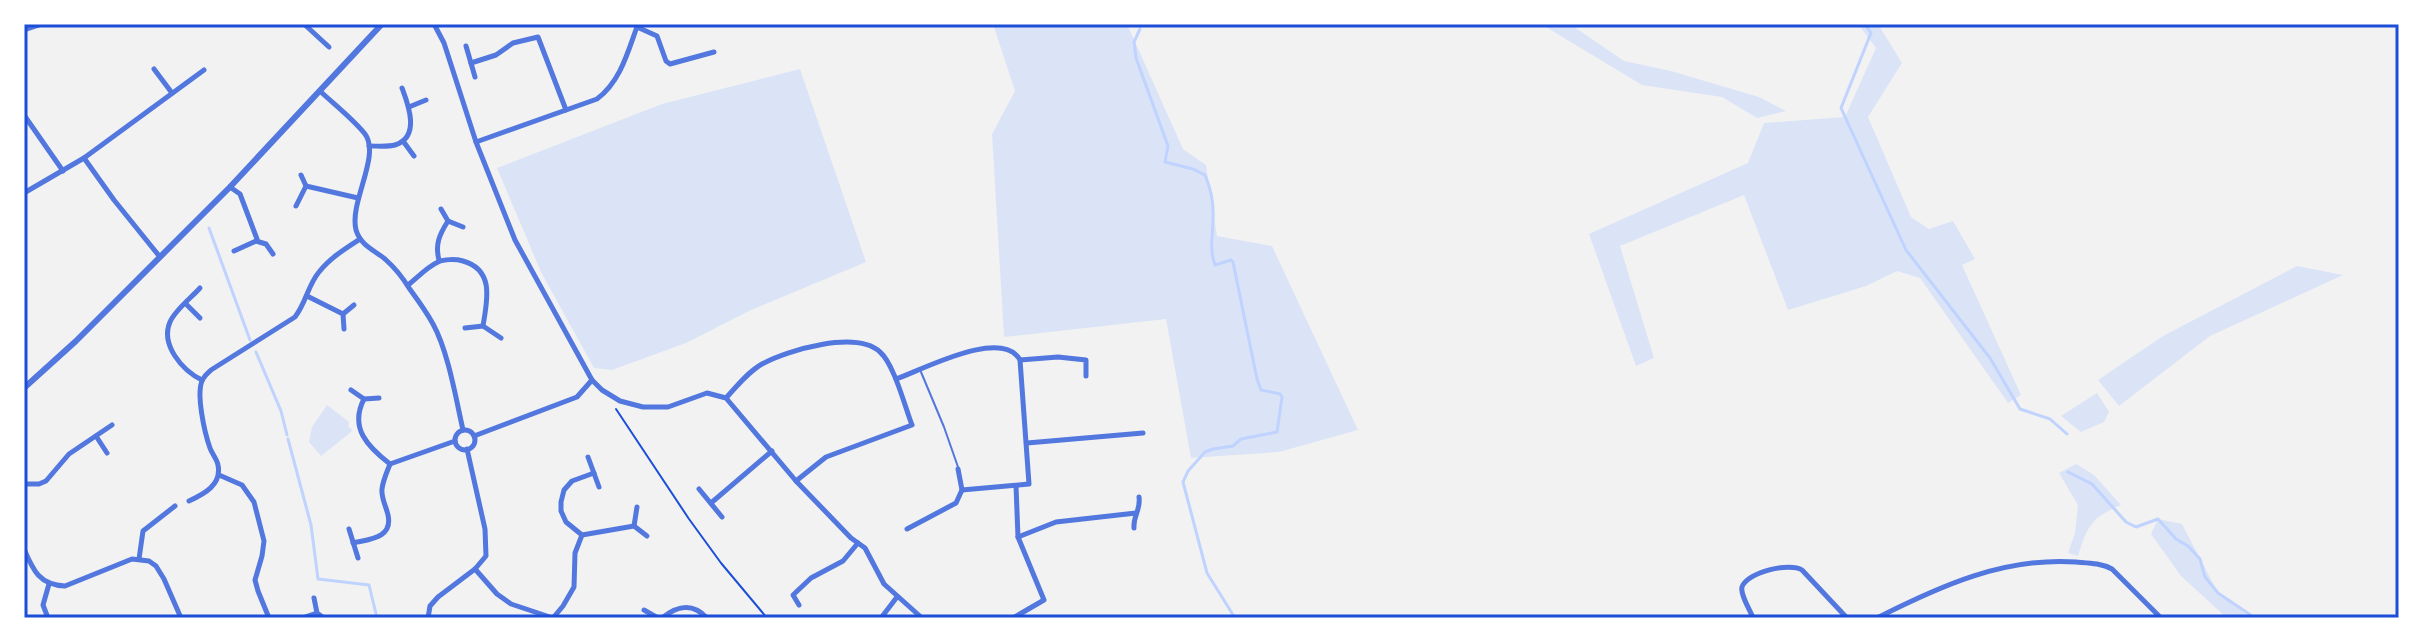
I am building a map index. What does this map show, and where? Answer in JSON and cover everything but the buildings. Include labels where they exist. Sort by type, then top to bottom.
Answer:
[{"type":"street","points":[[24,30],[42,24]]},
{"type":"street","points":[[304,24],[329,47]]},
{"type":"street","points":[[24,388],[76,341],[230,187],[382,24]]},
{"type":"street","points":[[434,24],[444,43],[476,142],[515,240],[592,380],[609,395],[631,405],[668,407],[707,393],[726,398],[796,481],[851,538],[865,548],[884,584],[922,618]]},
{"type":"street","points":[[476,142],[597,99],[613,85],[638,26],[657,36],[670,64],[714,52]]},
{"type":"street","points":[[471,63],[496,55],[513,43],[538,37],[566,110]]},
{"type":"street","points":[[466,46],[475,77]]},
{"type":"street","points":[[154,69],[172,93]]},
{"type":"street","points":[[24,193],[84,158],[204,70]]},
{"type":"street","points":[[369,146],[394,145],[403,141],[410,131],[409,107],[402,88]]},
{"type":"street","points":[[321,92],[366,136],[369,159],[358,198],[355,226],[368,248],[386,260],[408,285],[434,326],[447,362],[463,430]]},
{"type":"street","points":[[409,107],[426,100]]},
{"type":"street","points":[[24,115],[63,171]]},
{"type":"street","points":[[403,141],[414,156]]},
{"type":"street","points":[[84,158],[160,257]]},
{"type":"street","points":[[301,175],[306,186]]},
{"type":"street","points":[[306,186],[358,198]]},
{"type":"street","points":[[296,206],[306,186]]},
{"type":"street","points":[[230,187],[240,194],[256,241]]},
{"type":"street","points":[[441,209],[448,221],[463,227]]},
{"type":"street","points":[[439,260],[436,248],[448,221]]},
{"type":"street","points":[[189,501],[203,495],[219,475],[218,464],[209,446],[199,394],[202,380],[211,370],[295,317],[319,272],[360,239]]},
{"type":"street","points":[[234,251],[256,241],[266,244],[273,254]]},
{"type":"street","points":[[408,285],[439,260],[469,263],[486,279],[488,294],[483,326]]},
{"type":"street","points":[[200,288],[171,320],[168,332],[178,360],[189,373],[202,380]]},
{"type":"street","points":[[307,296],[343,314]]},
{"type":"street","points":[[186,304],[200,318]]},
{"type":"street","points":[[343,314],[354,305]]},
{"type":"street","points":[[343,314],[344,329]]},
{"type":"street","points":[[465,328],[483,326],[501,338]]},
{"type":"street","points":[[726,398],[763,363],[801,348],[857,343],[874,347],[888,361],[912,425],[826,457],[796,481]]},
{"type":"street","points":[[896,379],[981,349],[1014,351],[1020,360],[1029,484],[962,490]]},
{"type":"street","points":[[1020,360],[1058,357],[1086,360],[1086,376]]},
{"type":"street","points":[[474,436],[577,397],[592,380]]},
{"type":"street","points":[[351,390],[364,399],[379,398]]},
{"type":"street","points":[[364,399],[358,415],[362,436],[367,446],[390,464]]},
{"type":"street","points":[[24,484],[46,481],[69,454],[112,425]]},
{"type":"street","points":[[463,430],[474,436],[473,445],[467,449],[460,449],[455,441],[457,433],[463,430]]},
{"type":"street","points":[[1027,443],[1143,433]]},
{"type":"street","points":[[96,436],[107,453]]},
{"type":"street","points":[[390,464],[455,441]]},
{"type":"street","points":[[428,618],[430,606],[438,597],[475,569],[486,556],[487,544],[467,449]]},
{"type":"street","points":[[711,503],[772,451]]},
{"type":"street","points":[[588,457],[599,487]]},
{"type":"street","points":[[353,543],[377,538],[384,534],[388,526],[389,516],[381,492],[390,464]]},
{"type":"street","points":[[907,529],[956,503],[962,490],[958,469]]},
{"type":"street","points":[[594,473],[572,481],[564,490],[561,511],[566,522],[582,535],[634,526],[647,536]]},
{"type":"street","points":[[219,475],[242,485],[254,502],[264,541],[255,580],[269,618]]},
{"type":"street","points":[[1013,618],[1044,600],[1018,537],[1016,486]]},
{"type":"street","points":[[699,489],[722,517]]},
{"type":"street","points":[[1134,528],[1140,507],[1139,497]]},
{"type":"street","points":[[139,559],[143,531],[175,506]]},
{"type":"street","points":[[634,526],[637,507]]},
{"type":"street","points":[[1018,537],[1056,522],[1136,513]]},
{"type":"street","points":[[349,529],[358,558]]},
{"type":"street","points":[[475,569],[497,594],[511,604],[553,618],[574,587],[575,553],[582,535]]},
{"type":"street","points":[[799,605],[793,595],[811,578],[843,561],[858,543]]},
{"type":"street","points":[[24,549],[33,572],[49,584],[65,586],[132,559],[156,566],[181,618]]},
{"type":"street","points":[[1877,618],[1923,594],[1960,580],[2003,566],[2053,560],[2104,565],[2123,579],[2161,618]]},
{"type":"street","points":[[1753,618],[1742,592],[1743,584],[1781,566],[1795,565],[1847,618]]},
{"type":"street","points":[[48,618],[43,605],[49,584]]},
{"type":"street","points":[[881,618],[897,597]]},
{"type":"street","points":[[314,598],[317,613],[324,618]]},
{"type":"street","points":[[644,610],[660,618],[681,607],[694,609],[707,618]]},
{"type":"street","points":[[302,618],[317,613]]},
{"type":"lane","points":[[920,371],[958,469]]},
{"type":"path","points":[[609,395],[639,447],[689,519],[767,618]]},
{"type":"shaded area","points":[[993,24],[1127,24],[1183,149],[1206,165],[1217,236],[1272,246],[1358,430],[1279,452],[1191,458],[1166,319],[1004,337],[992,134],[1015,91]]},
{"type":"shaded area","points":[[1541,24],[1570,24],[1624,61],[1671,71],[1759,97],[1786,111],[1757,118],[1722,97],[1642,85]]},
{"type":"shaded area","points":[[1858,24],[1878,24],[1902,63],[1868,117],[1911,217],[1929,229],[1953,221],[1975,259],[1962,265],[2021,395],[2008,403],[1920,278],[1897,271],[1866,286],[1788,310],[1744,195],[1620,246],[1654,358],[1636,366],[1589,234],[1748,163],[1764,123],[1845,117],[1876,48]]},
{"type":"shaded area","points":[[800,69],[866,262],[751,310],[686,343],[612,370],[594,368],[541,272],[497,168],[662,104]]},
{"type":"shaded area","points":[[2297,266],[2343,275],[2210,336],[2119,406],[2098,380],[2163,336]]},
{"type":"shaded area","points":[[2097,393],[2109,412],[2104,422],[2081,432],[2061,416]]},
{"type":"shaded area","points":[[327,405],[349,422],[348,427],[352,429],[321,456],[309,442],[312,427]]},
{"type":"shaded area","points":[[2076,464],[2094,475],[2121,505],[2092,524],[2078,556],[2068,553],[2075,533],[2078,505],[2059,473]]},
{"type":"shaded area","points":[[2158,519],[2182,524],[2218,593],[2251,618],[2227,618],[2181,576],[2151,534]]},
{"type":"waterway","points":[[1865,24],[1871,33],[1841,108],[1906,250],[1990,358],[2020,409],[2050,419],[2067,434]]},
{"type":"waterway","points":[[1140,29],[1134,42],[1136,58],[1168,146],[1165,162],[1205,175],[1212,202],[1215,265],[1233,262],[1257,379],[1261,390],[1282,397],[1277,432],[1241,439],[1233,446],[1205,452],[1188,471],[1183,482],[1207,573],[1235,618]]},
{"type":"waterway","points":[[209,228],[250,340]]},
{"type":"waterway","points":[[256,352],[281,411],[287,435]]},
{"type":"waterway","points":[[288,439],[311,525],[318,579],[369,585],[377,618]]},
{"type":"waterway","points":[[2068,472],[2092,484],[2126,522],[2136,527],[2158,519],[2200,559],[2205,577],[2218,593],[2255,618]]}]
